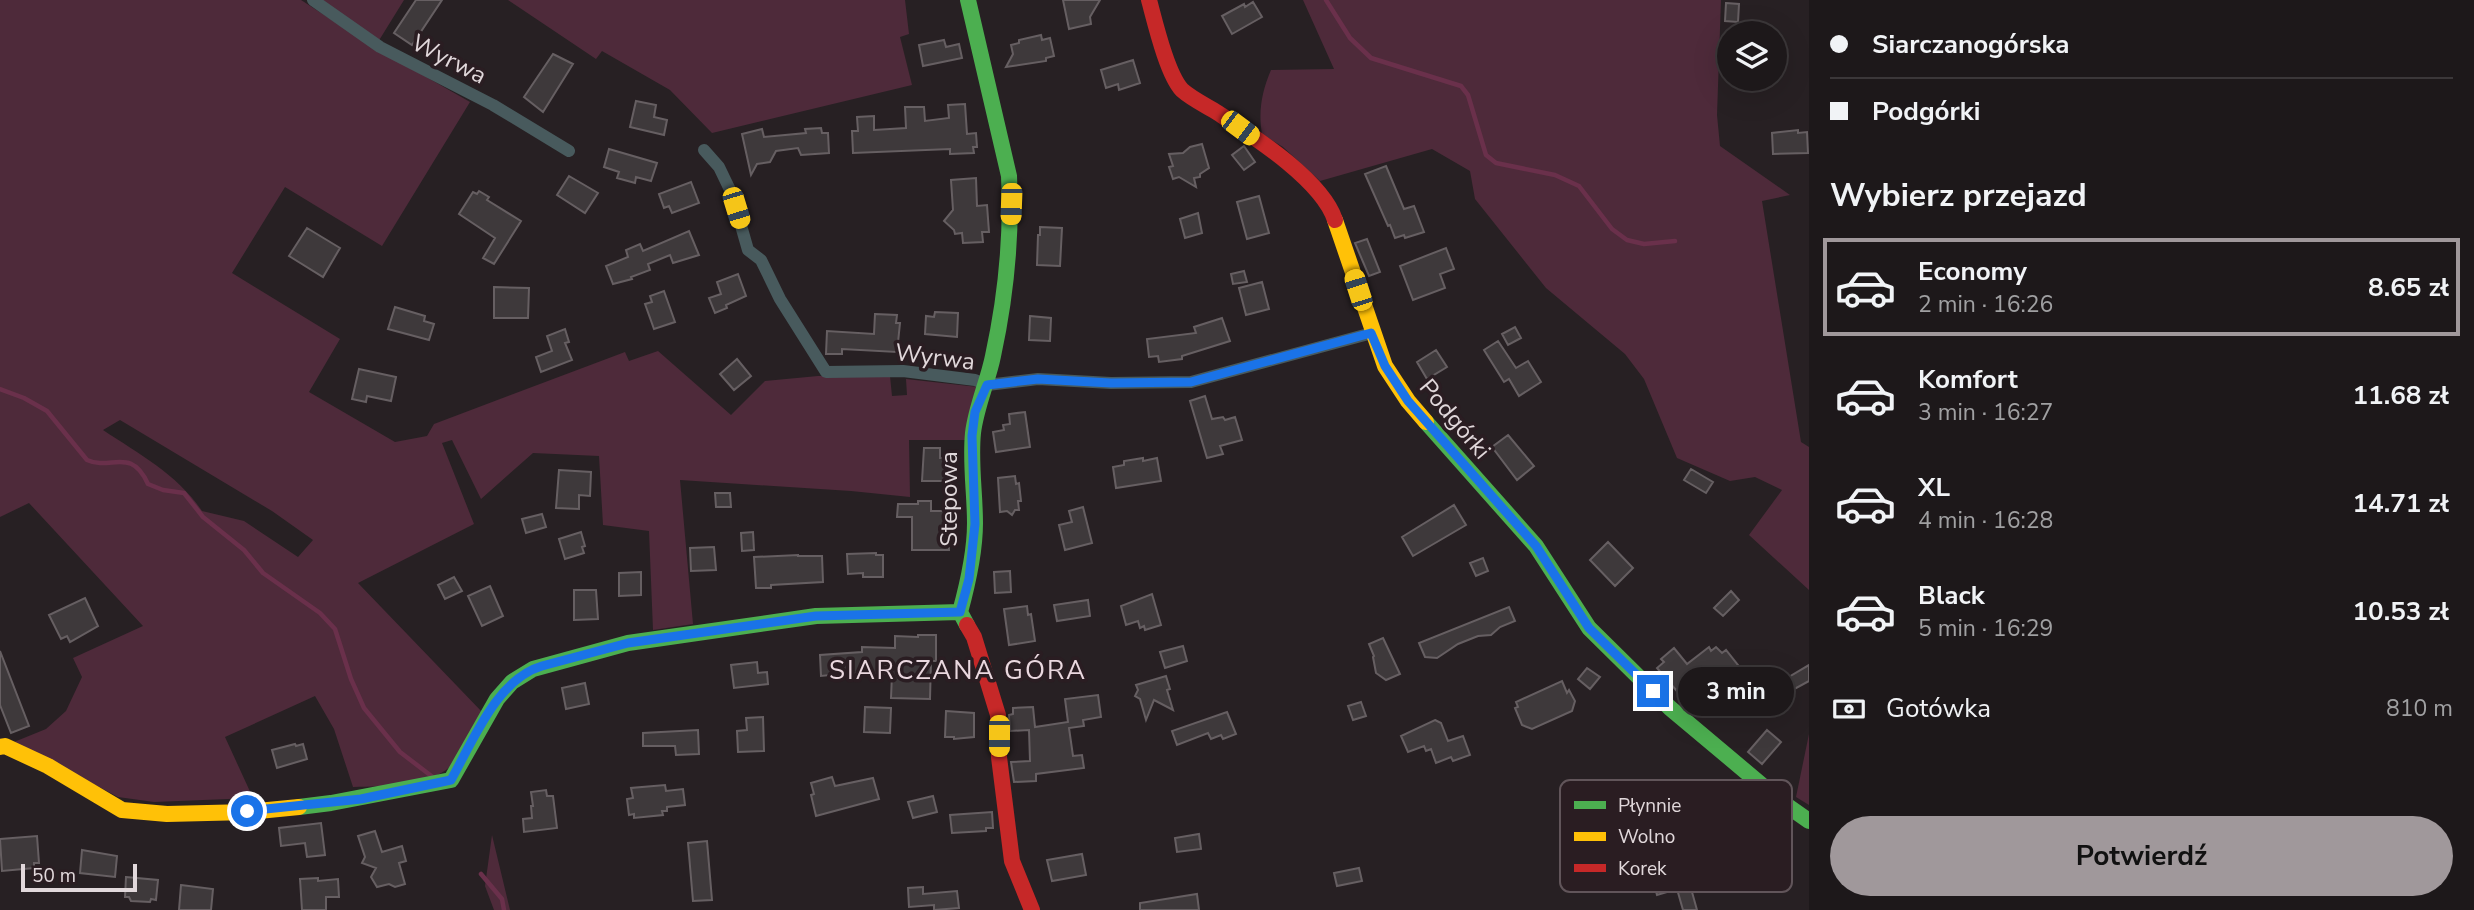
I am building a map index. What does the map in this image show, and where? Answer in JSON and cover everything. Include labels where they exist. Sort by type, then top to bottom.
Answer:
[{"type":"street","name":"Wyrwa","points":[[313,0],[380,47],[493,105],[569,151]]},
{"type":"street","name":"Stepowa","points":[[960,612],[969,579],[974,538],[972,436],[975,412],[987,385],[998,329],[1010,246],[1011,204],[1009,176],[968,0]]},
{"type":"street","name":"Podgórki","points":[[1149,0],[1163,52],[1181,89],[1302,174],[1318,191],[1333,214],[1371,333],[1385,366],[1408,401],[1536,546],[1589,628],[1670,708],[1756,780]]},
{"type":"street","name":"Wyrwa","points":[[704,150],[719,167],[732,194],[748,250],[761,260],[780,299],[826,372],[903,371],[975,380],[987,385],[1038,379],[1111,383],[1191,382],[1371,333]]},
{"type":"street","points":[[0,747],[5,746],[48,766],[122,810],[167,814],[248,812],[361,799],[451,780],[497,699],[512,682],[533,669],[628,643],[816,616],[960,612],[974,637],[999,715],[999,757],[1013,861],[1032,910]]},
{"type":"street","name":"Podgórki","points":[[1792,809],[1809,821]]},
{"type":"shaded area","points":[[0,0],[301,0],[372,46],[470,102],[382,246],[285,187],[232,273],[340,339],[309,392],[395,442],[427,436],[434,424],[625,352],[629,361],[658,351],[731,415],[765,381],[818,376],[890,376],[892,396],[907,395],[906,379],[978,387],[965,440],[909,440],[910,497],[680,480],[693,624],[653,630],[649,531],[603,525],[599,456],[533,453],[481,499],[452,440],[442,443],[474,524],[358,583],[483,713],[456,761],[435,776],[408,784],[353,787],[334,729],[315,696],[225,737],[253,798],[154,802],[118,797],[14,742],[46,729],[66,711],[82,677],[73,658],[143,626],[29,503],[0,517]],"holes":[[[120,420],[272,511],[313,540],[298,557],[244,521],[202,511],[169,475],[103,430]]]},
{"type":"shaded area","points":[[319,0],[404,0],[378,42]]},
{"type":"shaded area","points":[[508,0],[905,0],[909,34],[900,37],[912,85],[712,133],[670,90],[602,51],[596,59]]},
{"type":"shaded area","points":[[1303,0],[1721,0],[1720,21],[1717,21],[1717,115],[1720,146],[1790,195],[1762,201],[1801,442],[1809,447],[1809,590],[1749,535],[1782,490],[1755,477],[1730,481],[1677,458],[1644,379],[1625,354],[1546,288],[1475,199],[1470,171],[1432,149],[1320,181],[1283,147],[1262,134],[1262,101],[1271,70],[1334,69]]},
{"type":"shaded area","points":[[1809,734],[1809,805],[1796,797]]},
{"type":"shaded area","points":[[492,835],[510,910],[494,910],[485,886]]},
{"type":"building","points":[[416,0],[442,0],[412,45],[394,33]]},
{"type":"building","points":[[1063,0],[1100,0],[1090,17],[1091,24],[1069,29]]},
{"type":"building","points":[[1253,2],[1262,17],[1232,34],[1222,16]]},
{"type":"building","points":[[1726,3],[1739,4],[1738,21],[1725,21]]},
{"type":"building","points":[[1041,35],[1042,40],[1050,38],[1054,56],[1046,58],[1046,61],[1006,67],[1013,54],[1011,45],[1019,43],[1019,40]]},
{"type":"building","points":[[944,40],[946,47],[959,44],[962,58],[923,66],[919,45]]},
{"type":"building","points":[[553,54],[573,64],[543,112],[524,97]]},
{"type":"building","points":[[1133,60],[1140,83],[1119,90],[1118,84],[1106,88],[1101,70]]},
{"type":"building","points":[[636,101],[656,105],[654,117],[667,120],[664,135],[630,127]]},
{"type":"building","points":[[965,104],[967,134],[976,133],[977,147],[973,147],[974,153],[950,154],[950,149],[853,153],[852,131],[858,131],[857,117],[874,116],[874,130],[906,128],[905,107],[924,107],[925,121],[949,118],[948,105]]},
{"type":"building","points":[[821,128],[822,133],[828,133],[829,153],[801,155],[798,148],[776,151],[770,162],[757,164],[751,175],[742,134],[762,129],[764,137],[806,133],[805,129]]},
{"type":"building","points":[[1798,130],[1798,133],[1807,132],[1808,153],[1773,154],[1772,133]]},
{"type":"building","points":[[1202,144],[1209,168],[1200,174],[1200,177],[1194,178],[1196,187],[1179,177],[1173,179],[1169,154],[1183,153],[1190,147]]},
{"type":"building","points":[[1244,146],[1255,162],[1244,170],[1232,155]]},
{"type":"building","points":[[609,149],[657,163],[651,181],[636,177],[635,183],[617,178],[619,172],[604,167]]},
{"type":"building","points":[[1386,166],[1404,209],[1414,206],[1424,232],[1395,238],[1390,225],[1388,226],[1365,174]]},
{"type":"building","points":[[569,176],[598,193],[585,213],[557,195]]},
{"type":"building","points":[[976,178],[977,206],[987,205],[989,232],[982,232],[983,242],[963,243],[962,233],[955,234],[944,221],[953,210],[951,180]]},
{"type":"building","points":[[691,182],[699,203],[672,213],[669,206],[664,208],[659,194]]},
{"type":"building","points":[[479,191],[489,197],[487,200],[521,221],[494,264],[483,258],[495,238],[459,214],[473,192],[477,194]]},
{"type":"building","points":[[1259,196],[1269,233],[1247,239],[1237,202]]},
{"type":"building","points":[[1198,213],[1202,233],[1185,238],[1180,219]]},
{"type":"building","points":[[1040,227],[1062,228],[1060,266],[1037,265]]},
{"type":"building","points":[[307,228],[340,248],[323,277],[289,256]]},
{"type":"building","points":[[689,231],[699,255],[673,263],[670,255],[648,264],[650,270],[613,284],[606,266],[628,257],[626,250],[640,244],[643,251]]},
{"type":"building","points":[[1367,239],[1380,272],[1369,276],[1355,243]]},
{"type":"building","points":[[1446,248],[1454,269],[1440,274],[1445,288],[1413,300],[1400,266]]},
{"type":"building","points":[[1244,271],[1247,282],[1233,284],[1231,274]]},
{"type":"building","points":[[738,274],[746,296],[715,313],[709,298],[721,294],[717,282]]},
{"type":"building","points":[[1262,282],[1269,309],[1246,315],[1239,288]]},
{"type":"building","points":[[494,287],[529,288],[528,318],[494,318]]},
{"type":"building","points":[[664,291],[675,322],[654,329],[645,304],[652,302],[650,296]]},
{"type":"building","points":[[395,307],[425,316],[424,321],[434,324],[429,340],[388,329]]},
{"type":"building","points":[[935,312],[958,313],[957,337],[925,334],[926,316],[934,317]]},
{"type":"building","points":[[875,314],[897,315],[896,323],[900,323],[897,352],[842,349],[842,354],[826,354],[827,331],[874,334]]},
{"type":"building","points":[[1030,316],[1051,318],[1050,341],[1029,340]]},
{"type":"building","points":[[1222,318],[1230,341],[1182,356],[1182,359],[1159,362],[1158,356],[1149,357],[1147,339],[1196,333],[1194,327]]},
{"type":"building","points":[[1515,327],[1521,338],[1508,345],[1502,334]]},
{"type":"building","points":[[565,329],[569,342],[565,343],[572,360],[541,372],[536,357],[552,351],[547,336]]},
{"type":"building","points":[[1498,341],[1516,368],[1528,361],[1541,382],[1519,396],[1509,379],[1504,382],[1484,350]]},
{"type":"building","points":[[1436,350],[1447,367],[1427,379],[1417,362]]},
{"type":"building","points":[[737,359],[751,376],[734,390],[720,374]]},
{"type":"building","points":[[359,369],[396,377],[391,401],[367,396],[366,402],[352,399]]},
{"type":"building","points":[[1205,396],[1212,419],[1223,417],[1225,420],[1235,417],[1242,440],[1220,446],[1223,454],[1207,458],[1190,401]]},
{"type":"building","points":[[1025,412],[1030,447],[996,452],[993,432],[1004,430],[1003,425],[1010,424],[1009,414]]},
{"type":"building","points":[[1508,435],[1534,466],[1517,480],[1492,447]]},
{"type":"building","points":[[924,448],[940,448],[940,458],[952,458],[952,481],[922,481]]},
{"type":"building","points":[[1143,458],[1143,461],[1157,458],[1161,481],[1116,488],[1113,467],[1124,465],[1124,461]]},
{"type":"building","points":[[1691,469],[1713,482],[1706,493],[1684,480]]},
{"type":"building","points":[[559,470],[591,472],[590,496],[579,495],[579,509],[556,508]]},
{"type":"building","points":[[1015,476],[1016,484],[1019,483],[1021,501],[1018,501],[1019,510],[1015,510],[1012,515],[1007,511],[1000,512],[998,478]]},
{"type":"building","points":[[715,493],[730,493],[731,507],[716,507]]},
{"type":"building","points":[[918,501],[931,501],[931,511],[944,511],[944,537],[948,537],[949,550],[912,550],[912,517],[897,517],[898,504],[918,504]]},
{"type":"building","points":[[1454,505],[1466,525],[1413,556],[1402,537]]},
{"type":"building","points":[[1083,507],[1092,543],[1065,550],[1059,525],[1072,522],[1069,511]]},
{"type":"building","points":[[542,514],[546,527],[526,533],[522,519]]},
{"type":"building","points":[[581,532],[584,553],[565,559],[559,539]]},
{"type":"building","points":[[753,532],[754,550],[742,551],[741,533]]},
{"type":"building","points":[[1608,542],[1633,568],[1615,586],[1590,560]]},
{"type":"building","points":[[714,547],[716,570],[691,571],[690,548]]},
{"type":"building","points":[[847,554],[883,555],[883,577],[863,577],[863,573],[848,574]]},
{"type":"building","points":[[822,556],[823,582],[756,588],[754,557]]},
{"type":"building","points":[[1483,558],[1488,571],[1476,576],[1470,563]]},
{"type":"building","points":[[1010,571],[1011,592],[995,593],[994,572]]},
{"type":"building","points":[[641,572],[641,595],[619,596],[619,573]]},
{"type":"building","points":[[454,577],[462,591],[445,599],[438,585]]},
{"type":"building","points":[[490,586],[503,616],[482,626],[468,596]]},
{"type":"building","points":[[574,590],[596,590],[598,619],[574,620]]},
{"type":"building","points":[[1731,591],[1739,600],[1723,616],[1714,608]]},
{"type":"building","points":[[1152,594],[1161,625],[1145,630],[1144,626],[1140,628],[1138,621],[1126,625],[1121,606]]},
{"type":"building","points":[[85,598],[98,626],[70,642],[67,636],[61,639],[49,615]]},
{"type":"building","points":[[1088,600],[1090,616],[1057,621],[1054,605]]},
{"type":"building","points":[[1027,606],[1028,615],[1031,614],[1035,641],[1009,645],[1004,609]]},
{"type":"building","points":[[1509,607],[1515,621],[1500,627],[1491,635],[1478,636],[1458,644],[1437,658],[1425,657],[1419,643]]},
{"type":"building","points":[[936,635],[936,661],[931,661],[930,699],[891,698],[892,674],[850,673],[821,676],[820,655],[862,652],[862,647],[895,648],[895,636]]},
{"type":"building","points":[[1383,638],[1400,674],[1386,680],[1376,673],[1369,644]]},
{"type":"building","points":[[1183,646],[1187,661],[1165,668],[1160,652]]},
{"type":"building","points":[[1709,647],[1711,651],[1716,647],[1722,653],[1726,650],[1745,674],[1732,686],[1717,669],[1702,682],[1696,674],[1676,690],[1657,668],[1664,662],[1661,659],[1674,648],[1687,664]]},
{"type":"building","points":[[0,651],[29,726],[11,733],[0,705]]},
{"type":"building","points":[[757,662],[758,673],[767,672],[768,684],[734,688],[731,665]]},
{"type":"building","points":[[1809,665],[1809,681],[1789,692],[1782,681]]},
{"type":"building","points":[[1587,668],[1600,677],[1590,689],[1578,679]]},
{"type":"building","points":[[1166,676],[1173,710],[1154,700],[1146,720],[1140,699],[1135,696],[1138,690],[1136,685]]},
{"type":"building","points":[[1562,681],[1567,693],[1569,690],[1575,701],[1572,711],[1532,729],[1522,725],[1515,708],[1518,707],[1516,702]]},
{"type":"building","points":[[585,683],[589,704],[566,709],[562,688]]},
{"type":"building","points":[[1098,695],[1101,717],[1083,720],[1084,726],[1069,728],[1073,756],[1082,755],[1084,768],[1036,774],[1036,781],[1014,782],[1011,762],[1030,761],[1029,730],[1010,731],[1009,715],[1013,714],[1013,708],[1033,707],[1035,727],[1068,722],[1065,699]]},
{"type":"building","points":[[1361,702],[1366,716],[1353,720],[1348,706]]},
{"type":"building","points":[[865,707],[891,708],[890,733],[864,732]]},
{"type":"building","points":[[946,711],[974,713],[974,737],[945,737]]},
{"type":"building","points":[[1227,712],[1236,734],[1223,739],[1221,735],[1211,739],[1208,733],[1177,745],[1172,731]]},
{"type":"building","points":[[763,717],[764,751],[738,752],[737,731],[747,730],[746,718]]},
{"type":"building","points":[[1435,720],[1441,723],[1448,741],[1463,736],[1470,755],[1453,761],[1451,757],[1436,763],[1431,749],[1426,751],[1424,746],[1408,752],[1401,736]]},
{"type":"building","points":[[698,730],[699,754],[676,755],[675,746],[643,746],[643,733]]},
{"type":"building","points":[[1767,730],[1781,742],[1762,764],[1748,752]]},
{"type":"building","points":[[303,744],[307,759],[277,768],[272,750]]},
{"type":"building","points":[[832,777],[835,786],[873,778],[879,799],[816,816],[811,783]]},
{"type":"building","points":[[665,785],[666,791],[683,789],[685,805],[667,807],[667,811],[662,811],[663,815],[634,818],[634,814],[629,815],[627,799],[633,798],[631,788]]},
{"type":"building","points":[[546,790],[547,796],[553,796],[557,828],[524,832],[523,819],[532,818],[531,792]]},
{"type":"building","points":[[933,796],[937,812],[913,818],[908,802]]},
{"type":"building","points":[[992,812],[993,828],[986,828],[986,831],[952,833],[950,815]]},
{"type":"building","points":[[321,823],[325,855],[307,857],[305,843],[281,846],[279,828]]},
{"type":"building","points":[[375,831],[382,852],[402,846],[406,861],[399,863],[405,884],[377,887],[371,877],[376,868],[362,863],[365,857],[358,836]]},
{"type":"building","points":[[1199,834],[1201,849],[1177,852],[1175,838]]},
{"type":"building","points":[[37,836],[39,863],[34,863],[34,868],[2,871],[0,839]]},
{"type":"building","points":[[707,841],[712,900],[693,901],[688,843]]},
{"type":"building","points":[[82,850],[117,856],[115,877],[80,873]]},
{"type":"building","points":[[1082,854],[1086,875],[1052,881],[1047,860]]},
{"type":"building","points":[[1359,868],[1362,881],[1337,886],[1334,873]]},
{"type":"building","points":[[126,877],[158,880],[156,900],[131,901],[129,897],[125,897]]},
{"type":"building","points":[[318,878],[318,881],[338,879],[339,897],[326,897],[326,910],[302,910],[300,879]]},
{"type":"building","points":[[181,885],[213,889],[211,910],[179,910]]},
{"type":"building","points":[[923,887],[923,894],[957,891],[959,908],[934,910],[934,905],[909,907],[908,888]]},
{"type":"building","points":[[1678,892],[1692,892],[1697,910],[1683,910]]},
{"type":"building","points":[[1197,894],[1199,910],[1140,910],[1140,903]]},
{"type":"waterway","points":[[1326,0],[1350,38],[1371,58],[1461,86],[1468,95],[1486,155],[1496,163],[1555,175],[1579,186],[1612,229],[1627,240],[1644,244],[1675,241]]},
{"type":"waterway","points":[[0,389],[47,411],[87,460],[96,463],[128,463],[135,466],[148,484],[163,490],[184,493],[203,517],[244,550],[263,573],[320,613],[335,629],[351,679],[364,708],[400,752],[434,778]]},
{"type":"waterway","points":[[481,874],[502,899],[504,910]]},
{"type":"traffic: fast","points":[[967,625],[960,612],[975,534],[973,433],[991,365],[1001,311],[1009,244],[1010,199],[1009,176],[968,0]]},
{"type":"traffic: fast","points":[[1426,422],[1536,546],[1589,628],[1670,708],[1756,780]]},
{"type":"traffic: fast","points":[[299,807],[451,780],[497,699],[512,682],[533,669],[628,643],[816,616],[960,612]]},
{"type":"traffic: fast","points":[[1792,809],[1809,821]]},
{"type":"traffic: slow","points":[[1335,220],[1385,366],[1408,401],[1426,422]]},
{"type":"traffic: slow","points":[[0,747],[5,746],[48,766],[122,810],[167,814],[248,812],[299,807]]},
{"type":"traffic: jam","points":[[1149,0],[1171,72],[1182,90],[1285,160],[1316,190],[1328,205],[1335,220]]},
{"type":"traffic: jam","points":[[967,625],[974,637],[998,715],[999,757],[1012,861],[1032,910]]},
{"type":"district","name":"SIARCZANA GÓRA","points":[[958,670]]},
{"type":"route","points":[[247,811],[361,799],[451,780],[497,699],[512,682],[542,666],[628,643],[816,616],[960,612],[969,579],[975,524],[972,436],[975,412],[987,385],[1011,380],[1038,379],[1111,383],[1191,382],[1371,333],[1385,366],[1408,401],[1536,546],[1589,628],[1653,691]]}]
